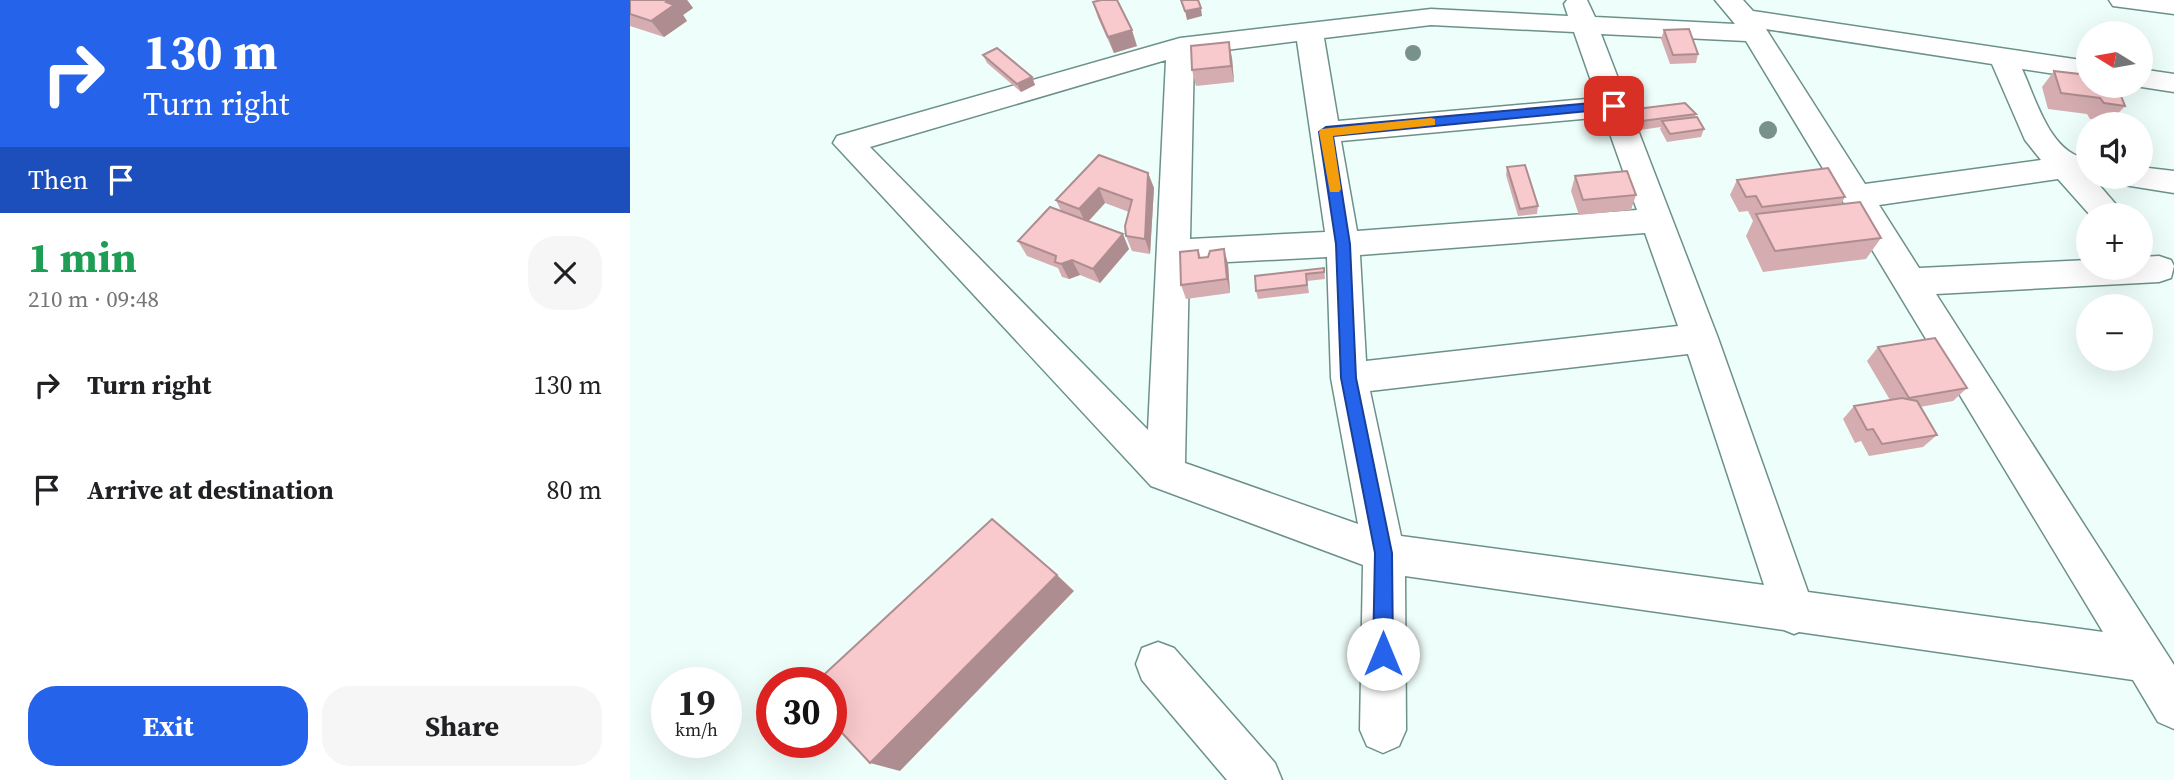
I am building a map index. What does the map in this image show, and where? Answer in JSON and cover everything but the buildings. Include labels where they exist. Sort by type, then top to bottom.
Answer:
[{"type":"street","points":[[2122,0],[2174,6]]},
{"type":"street","points":[[1581,13],[1700,338],[1794,613]]},
{"type":"street","points":[[2076,68],[1743,17],[1581,13],[1431,17],[1180,47],[848,143],[1165,474],[1384,553],[1794,613],[2146,660]]},
{"type":"street","points":[[1743,17],[2174,706]]},
{"type":"street","points":[[1309,32],[1343,244],[1349,378],[1384,553],[1383,730]]},
{"type":"street","points":[[1165,474],[1180,47]]},
{"type":"street","points":[[2003,57],[2040,140],[2076,169]]},
{"type":"street","points":[[2153,80],[2174,83]]},
{"type":"street","points":[[1326,132],[1614,106]]},
{"type":"street","points":[[1857,197],[2076,169]]},
{"type":"street","points":[[2153,179],[2174,182]]},
{"type":"street","points":[[1173,252],[1343,244],[1657,220]]},
{"type":"street","points":[[1910,282],[2158,268]]},
{"type":"street","points":[[1349,378],[1700,338]]},
{"type":"street","points":[[1158,664],[1258,780]]},
{"type":"slow traffic","points":[[1335,189],[1326,132],[1431,122]]},
{"type":"route","points":[[1383,654],[1384,553],[1349,378],[1343,244],[1326,132],[1614,106]]}]
